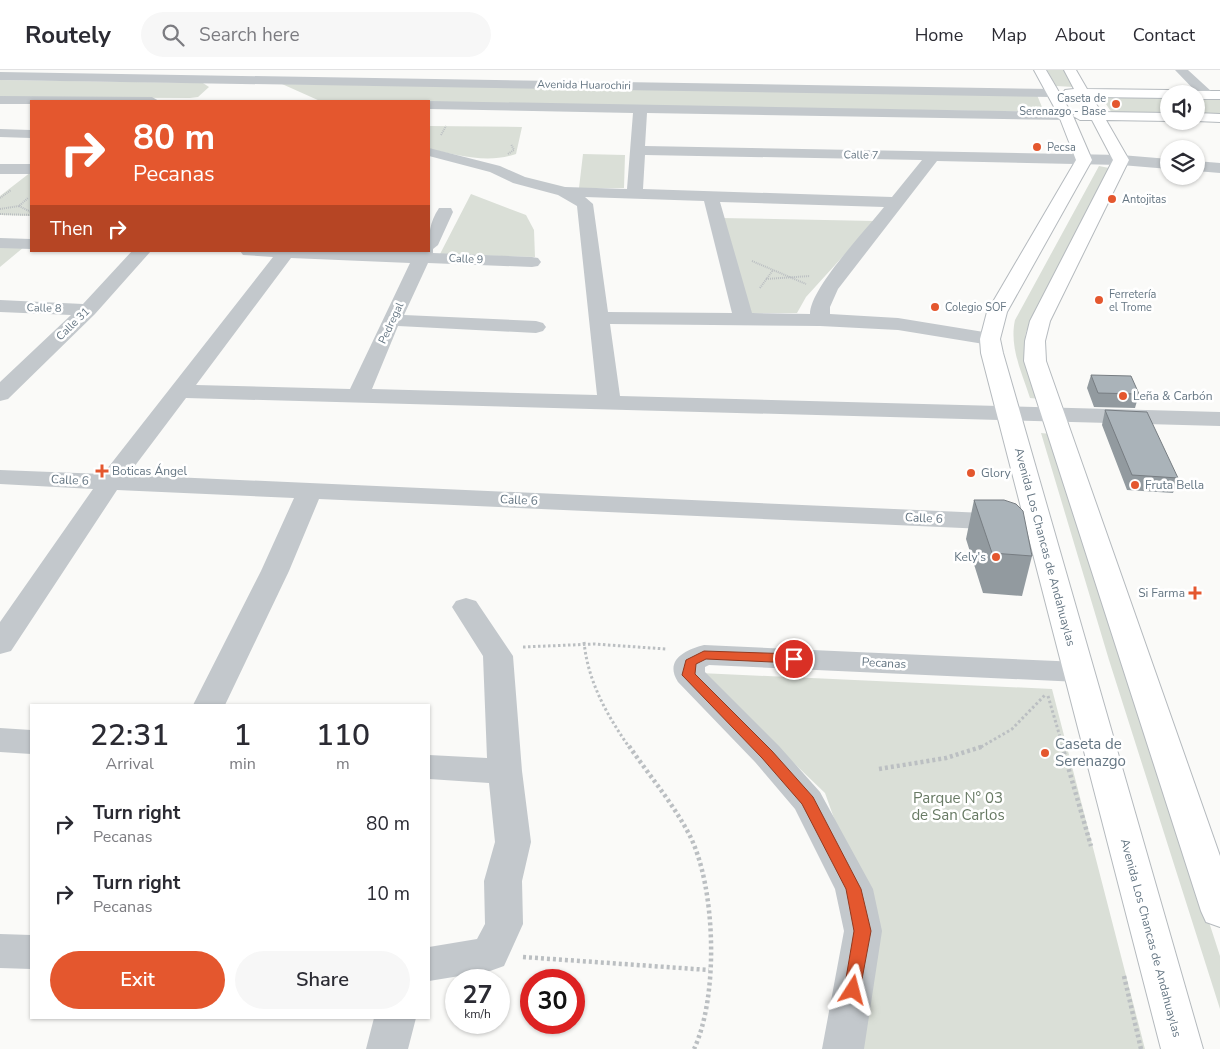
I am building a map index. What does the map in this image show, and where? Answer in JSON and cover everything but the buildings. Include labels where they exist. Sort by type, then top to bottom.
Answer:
[{"type":"main road","points":[[1040,70],[1052,93],[1067,141]]},
{"type":"main road","points":[[1070,70],[1122,160],[1040,320],[1035,341],[1036,361],[1220,909]]},
{"type":"main road","name":"Avenida Huarochiri","points":[[1052,93],[1160,94]]},
{"type":"main road","name":"Avenida Huarochiri","points":[[1067,141],[1097,116],[1160,117]]},
{"type":"main road","points":[[1205,117],[1220,118]]},
{"type":"main road","name":"Avenida Los Chancas de Andahuaylas","points":[[1067,141],[997,312],[990,339],[1038,523],[1182,1049]]},
{"type":"street","points":[[235,70],[238,74],[290,93]]},
{"type":"street","points":[[1181,70],[1208,95]]},
{"type":"street","name":"Avenida Huarochiri","points":[[0,76],[195,74],[258,80],[696,82],[1052,93]]},
{"type":"street","points":[[0,100],[30,100]]},
{"type":"street","name":"Avenida Huarochiri","points":[[430,105],[640,109],[1067,141]]},
{"type":"street","points":[[635,194],[640,109]]},
{"type":"street","points":[[0,133],[30,134]]},
{"type":"street","points":[[1043,158],[1042,151],[1067,141],[1122,160],[1160,163]]},
{"type":"street","name":"Calle 7","points":[[638,150],[1043,158],[1067,141]]},
{"type":"street","points":[[1025,158],[1024,148],[1033,143]]},
{"type":"street","points":[[430,152],[475,164],[519,180],[564,192],[897,202]]},
{"type":"street","points":[[820,320],[820,307],[829,288],[933,156]]},
{"type":"street","points":[[1205,167],[1220,168]]},
{"type":"street","points":[[0,169],[30,170]]},
{"type":"street","points":[[564,192],[585,204],[609,402]]},
{"type":"street","points":[[711,197],[744,320]]},
{"type":"street","name":"Pedregal","points":[[430,243],[445,212]]},
{"type":"street","points":[[15,243],[30,231]]},
{"type":"street","name":"Calle 9","points":[[430,251],[532,262]]},
{"type":"street","name":"Calle 31","points":[[4,386],[88,310],[141,252]]},
{"type":"street","points":[[0,644],[110,482],[286,252]]},
{"type":"street","name":"Pedregal","points":[[358,395],[391,320],[425,252]]},
{"type":"street","name":"Calle 8","points":[[0,306],[88,310]]},
{"type":"street","points":[[599,318],[820,320],[898,324],[990,339]]},
{"type":"street","points":[[391,320],[536,327]]},
{"type":"street","points":[[180,390],[1220,418]]},
{"type":"street","name":"Calle 6","points":[[0,477],[1038,523]]},
{"type":"street","points":[[209,704],[275,571],[310,491]]},
{"type":"street","points":[[430,964],[490,954],[504,924],[503,881],[513,842],[505,771],[498,656],[466,607]]},
{"type":"street","points":[[697,659],[689,675],[767,754],[808,801],[854,889],[862,931],[843,1049]]},
{"type":"street","name":"Pecanas","points":[[697,659],[1079,672]]},
{"type":"street","points":[[0,740],[30,742]]},
{"type":"street","points":[[430,767],[505,771]]},
{"type":"street","points":[[0,951],[30,952]]},
{"type":"street","points":[[387,1049],[395,1019]]},
{"type":"path","points":[[0,209],[19,206],[28,198]]},
{"type":"path","points":[[19,206],[30,212]]},
{"type":"path","points":[[0,214],[30,215]]},
{"type":"path","points":[[748,259],[813,286]]},
{"type":"path","points":[[766,279],[815,275]]},
{"type":"path","points":[[584,642],[587,668],[598,697],[615,726],[656,782],[690,835],[699,861],[707,896],[710,945],[709,998],[700,1037],[694,1049]]},
{"type":"path","points":[[494,650],[584,642],[641,645],[697,659]]},
{"type":"path","points":[[879,769],[946,758],[980,747],[1006,734],[1029,715],[1047,693],[1092,852]]},
{"type":"path","points":[[490,954],[709,970]]},
{"type":"path","points":[[1124,974],[1141,1049]]},
{"type":"green space","points":[[1047,70],[1064,70],[1074,87],[1056,86]]},
{"type":"green space","points":[[0,80],[203,83],[209,87],[198,97],[190,98],[0,97]]},
{"type":"green space","points":[[282,84],[1037,95],[1044,112],[430,103],[430,100],[318,100]]},
{"type":"green space","points":[[1100,95],[1160,96],[1160,114],[1112,113]]},
{"type":"green space","points":[[1205,96],[1220,97],[1220,115],[1205,115]]},
{"type":"green space","points":[[430,126],[522,127],[516,154],[494,158],[462,156],[430,149]]},
{"type":"green space","points":[[583,154],[625,155],[624,188],[579,188]]},
{"type":"green space","points":[[1099,166],[1109,168],[1026,332],[1024,346],[1041,399],[1030,398],[1015,350],[1015,320]]},
{"type":"green space","points":[[30,173],[30,216],[0,215],[0,196]]},
{"type":"green space","points":[[471,194],[526,215],[534,230],[535,257],[440,254]]},
{"type":"green space","points":[[720,218],[875,221],[806,297],[797,313],[749,313]]},
{"type":"green space","points":[[0,247],[24,247],[0,267]]},
{"type":"green space","points":[[1041,433],[1051,434],[1220,956],[1220,1009],[1109,660]]},
{"type":"green space","name":"Parque N° 03 de San Carlos","points":[[700,673],[1052,689],[1145,1049],[853,1049],[877,939],[825,793]]},
{"type":"place","name":"Caseta de Serenazgo - Base","points":[[1116,104]]},
{"type":"place","name":"Pecsa","points":[[1037,147]]},
{"type":"place","name":"Antojitas","points":[[1112,199]]},
{"type":"place","name":"Ferretería el Trome","points":[[1099,300]]},
{"type":"place","name":"Colegio SOF","points":[[935,307]]},
{"type":"place","name":"Leña & Carbón","points":[[1123,396]]},
{"type":"place","name":"Boticas Ángel","points":[[102,471]]},
{"type":"place","name":"Glory","points":[[971,473]]},
{"type":"place","name":"Fruta Bella","points":[[1135,485]]},
{"type":"place","name":"Kely's","points":[[996,557]]},
{"type":"place","name":"Si Farma","points":[[1195,593]]},
{"type":"place","name":"Caseta de Serenazgo","points":[[1045,753]]},
{"type":"route","points":[[794,659],[704,655],[690,662],[689,675],[767,754],[808,801],[854,889],[862,931],[853,990]]}]
